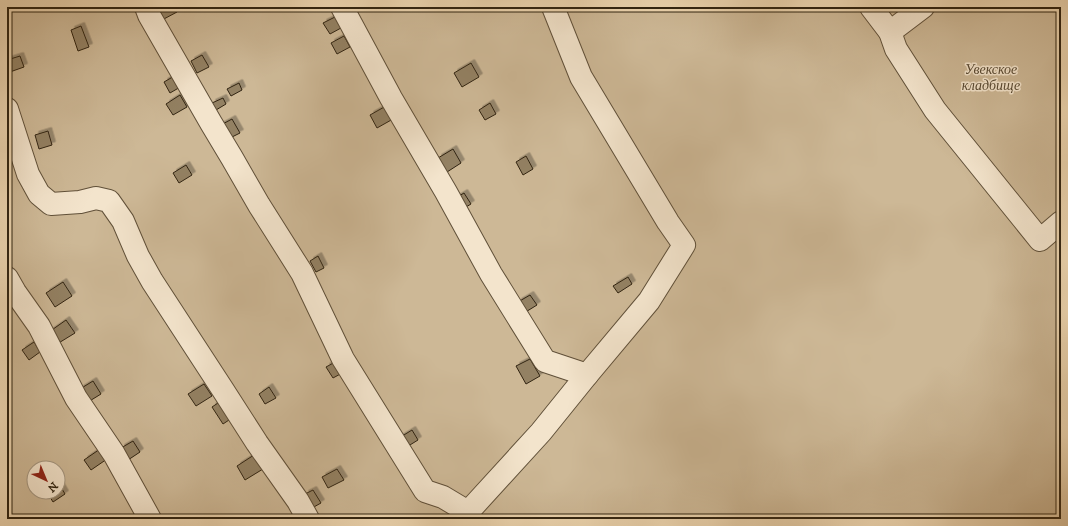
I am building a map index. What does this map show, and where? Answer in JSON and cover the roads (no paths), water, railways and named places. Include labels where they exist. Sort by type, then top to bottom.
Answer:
[{"type":"street","points":[[146,7],[149,15],[259,206],[302,273],[342,359],[425,492],[443,497],[464,515],[541,432],[649,301],[684,245],[668,222],[581,77],[553,7]]},
{"type":"street","points":[[342,7],[391,98],[446,192],[491,274],[546,361],[587,375]]},
{"type":"street","points":[[871,7],[890,32],[896,48],[935,110],[1040,240],[1061,222]]},
{"type":"street","points":[[890,32],[923,7]]},
{"type":"street","points":[[7,109],[28,174],[40,194],[51,204],[80,202],[96,198],[109,201],[123,221],[138,256],[152,281],[257,443],[298,501],[308,519]]},
{"type":"street","points":[[7,278],[39,326],[76,398],[114,454],[150,519]]},
{"type":"park label","name":"Увекское кладбище","points":[[991,78]]}]
